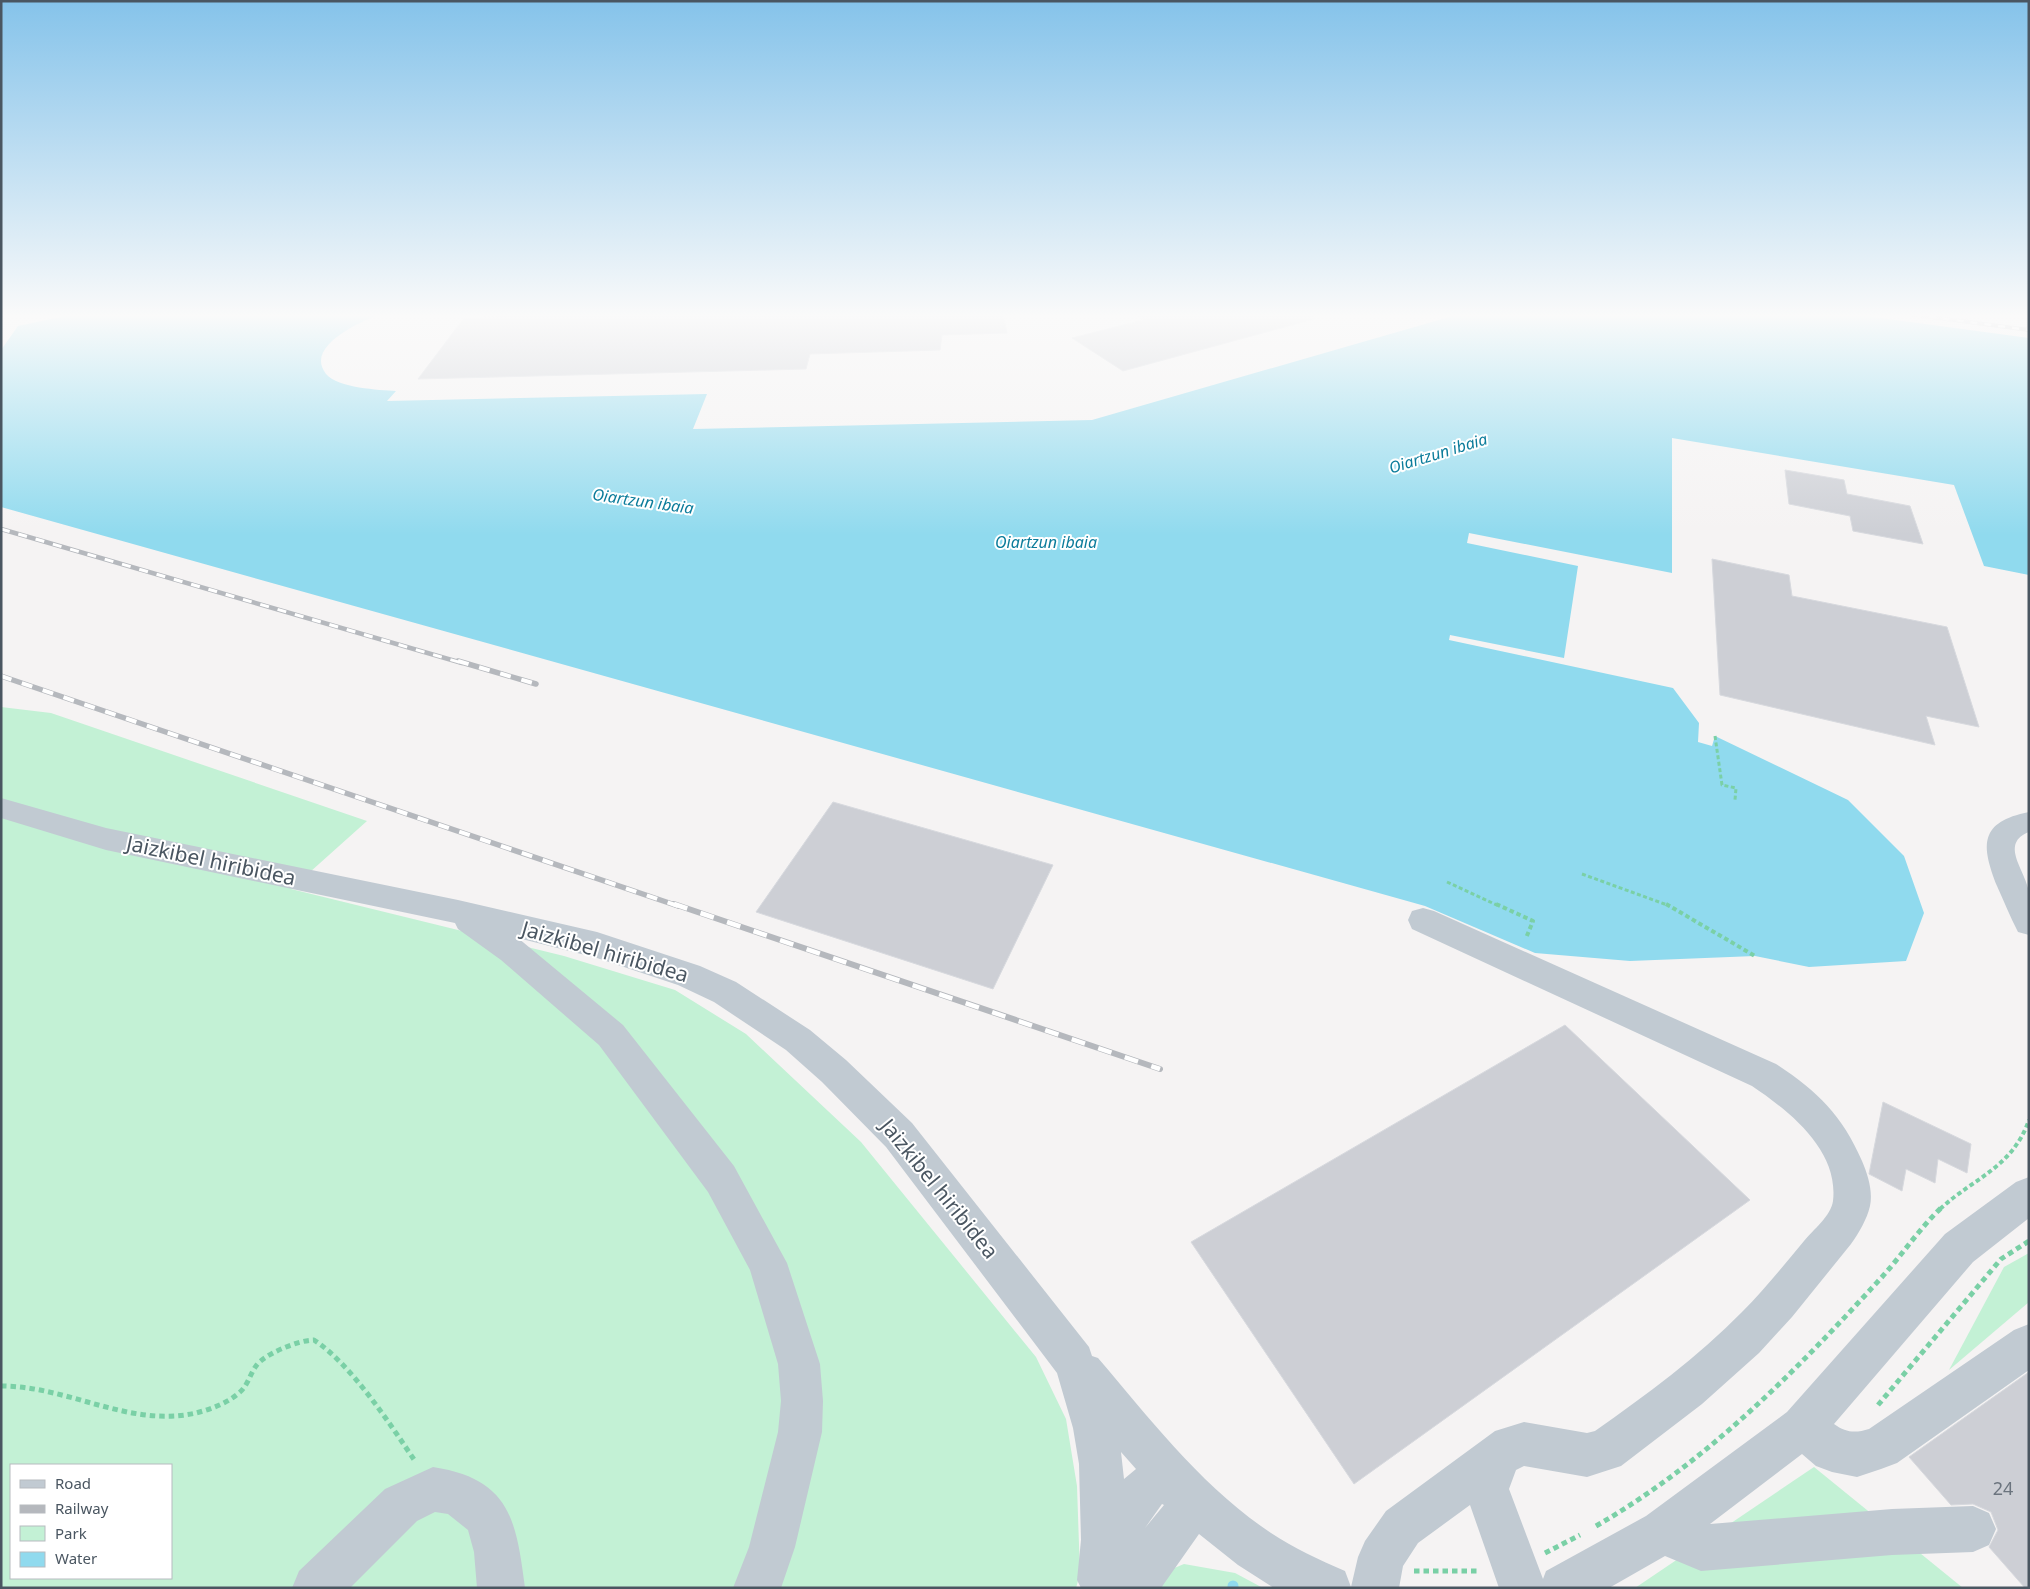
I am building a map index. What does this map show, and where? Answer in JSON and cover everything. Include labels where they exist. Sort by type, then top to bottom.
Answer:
[{"type":"street","name":"Jaizkibel hiribidea","points":[[1,808],[106,839],[458,912],[597,945],[689,975],[725,992],[790,1035],[834,1071],[899,1135],[1074,1362],[1094,1428],[1101,1464],[1104,1540],[1112,1585]]},
{"type":"street","points":[[2029,822],[2007,831],[2000,844],[2003,861],[2029,923]]},
{"type":"street","points":[[458,912],[512,951],[611,1035],[721,1179],[767,1263],[799,1364],[802,1401],[800,1432],[772,1547],[757,1588]]},
{"type":"street","points":[[1376,1577],[1380,1557],[1402,1527],[1511,1447],[1524,1444],[1587,1455],[1605,1450],[1734,1349],[1765,1318],[1848,1215],[1852,1190],[1849,1173],[1830,1133],[1814,1113],[1797,1098],[1764,1075],[1423,920]]},
{"type":"street","points":[[1563,1588],[1662,1532],[1802,1427],[1835,1392],[1959,1248],[2029,1195]]},
{"type":"street","points":[[1802,1427],[1832,1450],[1857,1455],[1880,1447],[2029,1345]]},
{"type":"street","points":[[1074,1362],[1191,1498],[1249,1546],[1302,1578],[1328,1588]]},
{"type":"street","points":[[1498,1458],[1487,1488],[1518,1576]]},
{"type":"street","points":[[316,1588],[401,1505],[433,1489],[458,1493],[488,1516],[497,1552],[501,1588]]},
{"type":"street","name":"Jaizkibel hiribidea","points":[[1112,1585],[1170,1533],[1191,1498]]},
{"type":"street","points":[[1662,1532],[1701,1548],[1892,1532],[1973,1529]]},
{"type":"path","points":[[1715,736],[1722,785],[1736,788],[1735,800]]},
{"type":"path","points":[[1582,874],[1674,908],[1755,956]]},
{"type":"path","points":[[1447,882],[1533,921],[1521,947]]},
{"type":"path","points":[[1376,1577],[1405,1571],[1473,1572],[1518,1576],[1526,1562],[1590,1530],[1652,1493],[1726,1434],[1796,1366],[1882,1276],[1949,1201],[2000,1166],[2027,1138],[2029,1120]]},
{"type":"path","points":[[1872,1413],[2001,1259],[2029,1241]]},
{"type":"path","points":[[1,1386],[73,1395],[116,1409],[168,1417],[216,1407],[232,1399],[243,1390],[257,1364],[265,1357],[300,1342],[313,1340],[320,1343],[349,1370],[412,1456],[433,1489]]},
{"type":"green space","points":[[1,707],[51,713],[367,821],[291,889],[564,956],[675,990],[746,1034],[861,1142],[1036,1357],[1066,1419],[1077,1486],[1080,1574],[1076,1588],[1,1588]]},
{"type":"green space","points":[[2029,1253],[2029,1302],[1949,1370],[2004,1267]]},
{"type":"green space","points":[[1814,1467],[1963,1588],[1635,1588]]},
{"type":"green space","points":[[1184,1564],[1235,1573],[1263,1588],[1135,1588],[1138,1583]]},
{"type":"water","name":"Oiartzun ibaia","points":[[1,387],[360,387],[396,391],[387,401],[707,394],[693,429],[1092,420],[1206,387],[2029,387],[2029,575],[1984,566],[1954,485],[1672,438],[1672,573],[1469,533],[1467,543],[1578,566],[1564,658],[1450,635],[1449,640],[1673,688],[1699,723],[1698,742],[1712,746],[1715,736],[1848,800],[1904,856],[1924,913],[1906,961],[1809,967],[1755,956],[1630,961],[1535,953],[1425,906],[1,507]]},
{"type":"building","points":[[1785,470],[1844,480],[1847,494],[1910,506],[1923,544],[1853,531],[1850,516],[1789,504]]},
{"type":"building","points":[[1712,559],[1789,575],[1792,596],[1947,627],[1979,727],[1926,716],[1935,745],[1720,695]]},
{"type":"building","points":[[833,802],[1053,865],[993,989],[756,912]]},
{"type":"building","points":[[1565,1025],[1750,1200],[1354,1484],[1191,1242]]},
{"type":"building","points":[[1883,1102],[1971,1144],[1967,1173],[1938,1159],[1935,1183],[1906,1169],[1902,1191],[1869,1174]]},
{"type":"building","points":[[2029,1372],[2029,1588],[2025,1588],[1989,1547],[1998,1530],[1991,1512],[1973,1504],[1951,1505],[1909,1457]]},
{"type":"railway","points":[[1,529],[462,663]]},
{"type":"railway","points":[[458,661],[536,684]]},
{"type":"railway","points":[[1,676],[678,906]]},
{"type":"railway","points":[[674,904],[1160,1069]]}]
